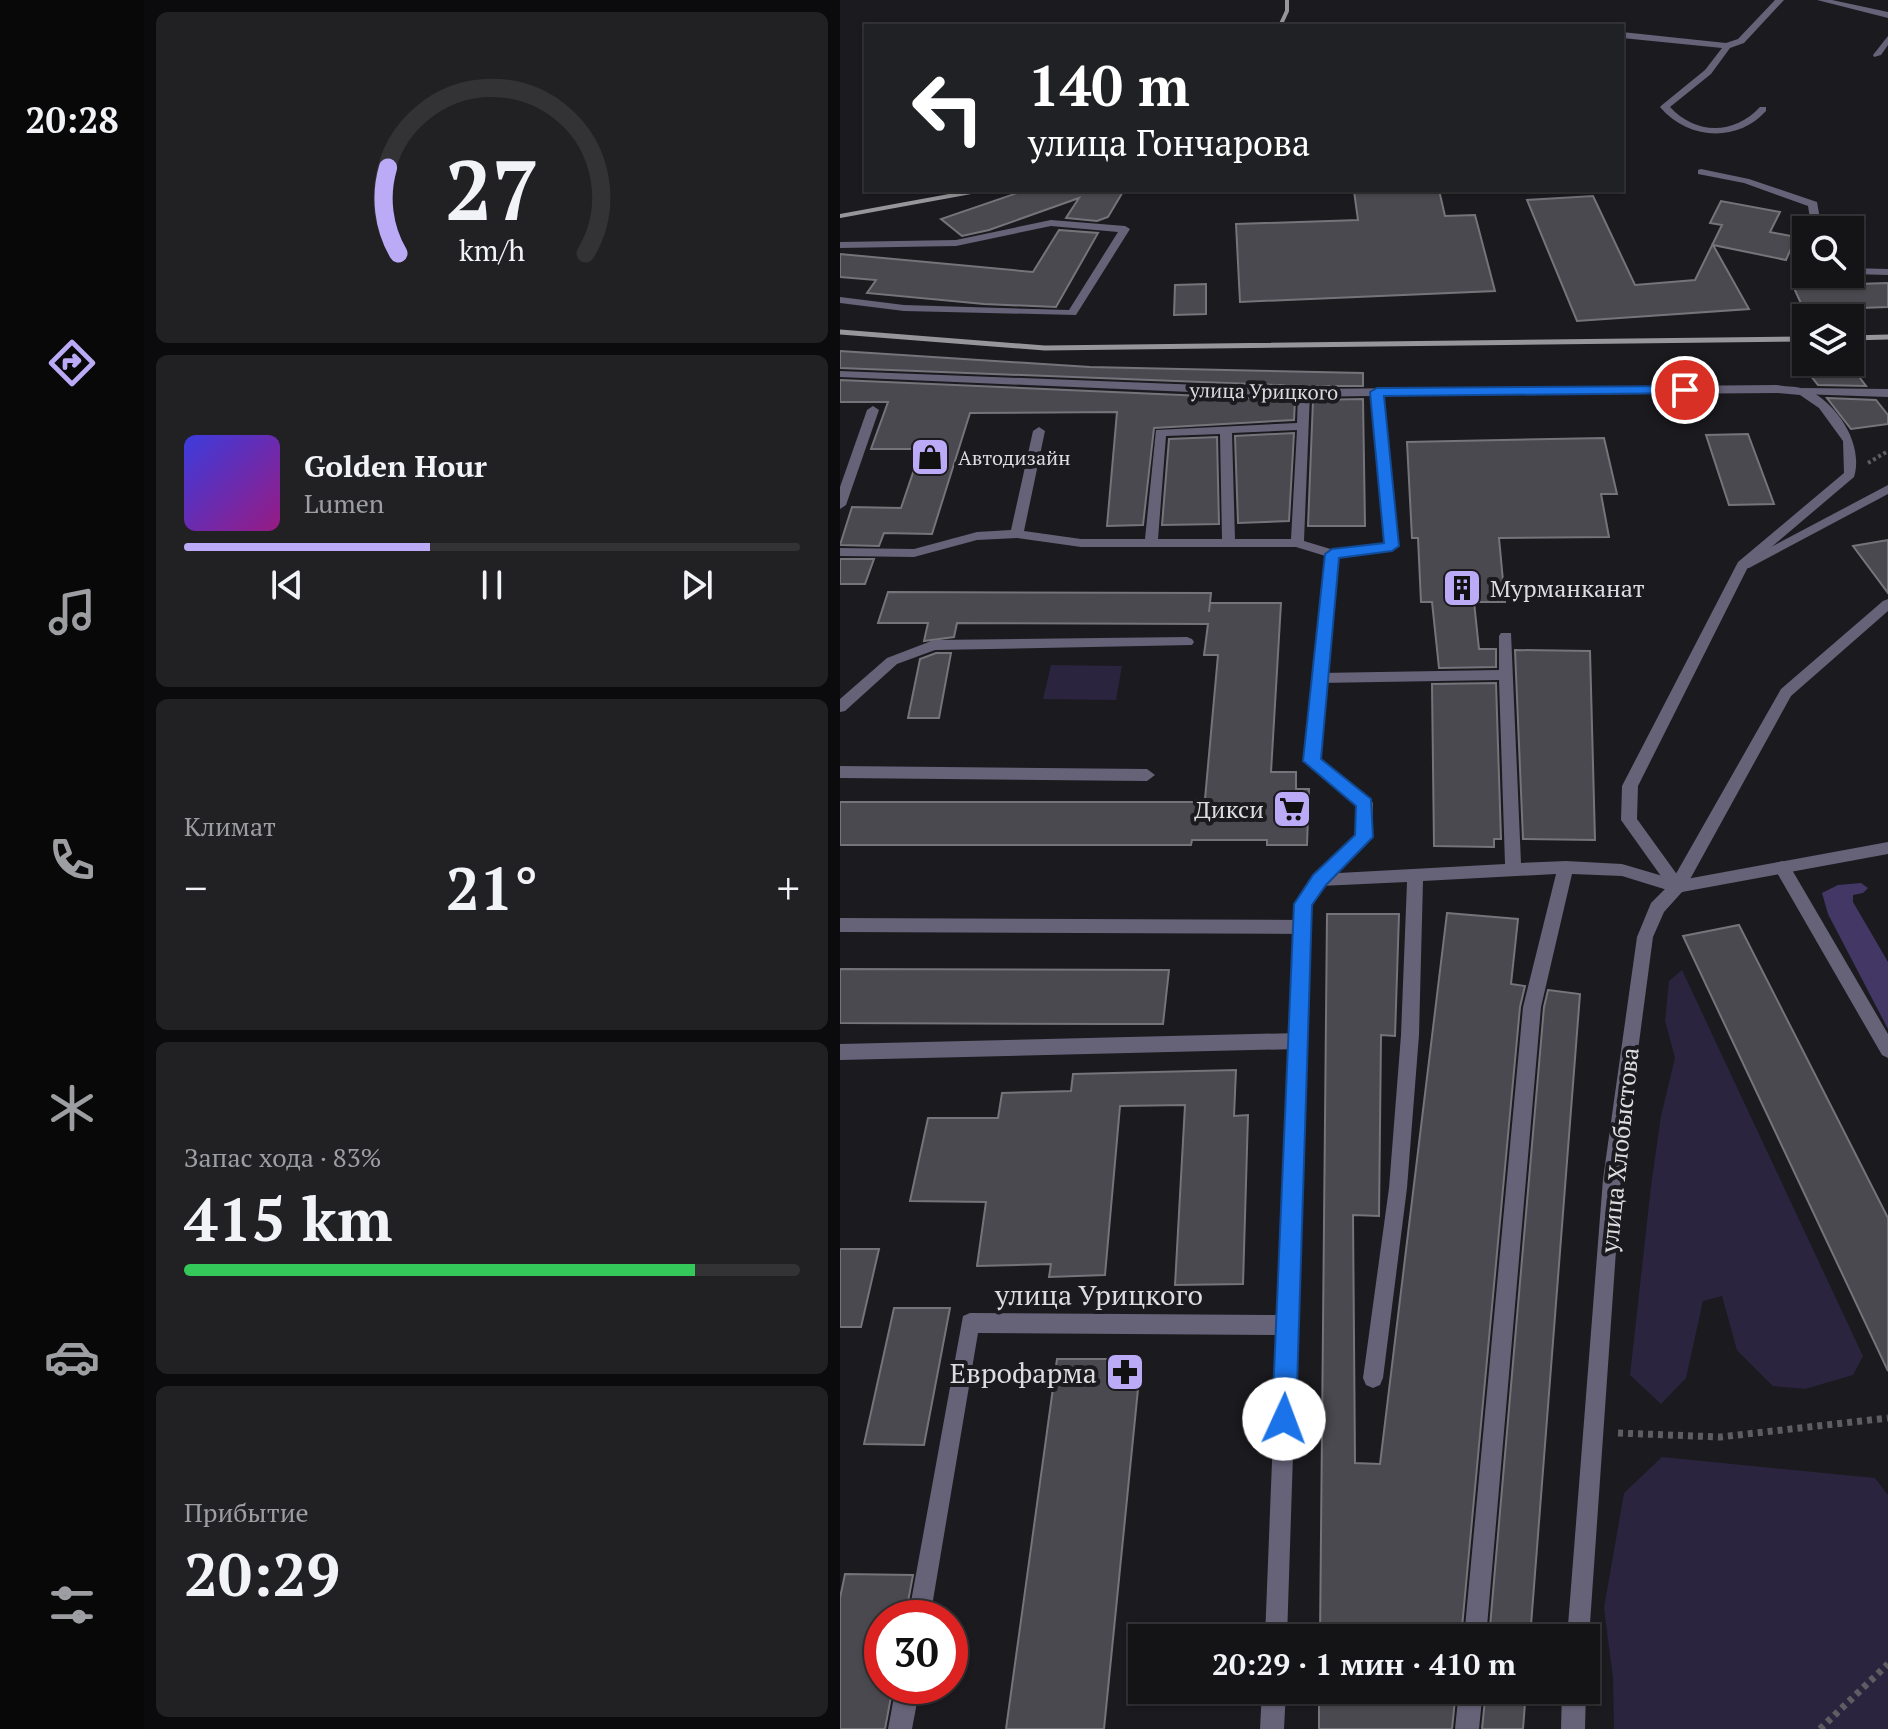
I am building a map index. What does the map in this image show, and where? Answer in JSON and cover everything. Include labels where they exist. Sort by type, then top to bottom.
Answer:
[{"type":"street","points":[[1624,35],[1727,46],[1741,41],[1780,0]]},
{"type":"street","points":[[1821,0],[1888,15]]},
{"type":"street","points":[[1877,55],[1888,39]]},
{"type":"street","points":[[1727,46],[1722,61],[1679,92],[1665,107],[1673,119],[1698,130],[1714,131],[1726,131],[1757,118],[1763,109]]},
{"type":"street","points":[[1701,172],[1746,181],[1813,204],[1815,216]]},
{"type":"street","points":[[840,245],[956,243],[1051,223],[1125,229],[1072,313],[904,308],[840,300]]},
{"type":"street","points":[[1864,271],[1888,272]]},
{"type":"street","name":"улица Урицкого","points":[[840,374],[1304,393],[1777,389],[1888,393]]},
{"type":"street","points":[[840,552],[914,553],[977,536],[1017,534],[1081,543],[1297,543],[1332,554],[1392,546],[1377,392]]},
{"type":"street","points":[[1677,887],[1629,820],[1630,786],[1660,720],[1743,565],[1850,474],[1849,441],[1823,405],[1803,392]]},
{"type":"street","points":[[1297,543],[1304,393]]},
{"type":"street","points":[[840,505],[873,410]]},
{"type":"street","points":[[1151,543],[1160,433],[1303,426]]},
{"type":"street","points":[[1226,429],[1229,543]]},
{"type":"street","points":[[1017,534],[1039,431]]},
{"type":"street","points":[[1743,565],[1888,489]]},
{"type":"street","points":[[1277,1624],[1303,904],[1320,880],[1364,837],[1365,803],[1312,761],[1332,554]]},
{"type":"street","name":"улица Хлобыстова","points":[[1579,1624],[1612,1179],[1645,937],[1657,908],[1677,887],[1786,693],[1888,604]]},
{"type":"street","points":[[1506,636],[1513,870]]},
{"type":"street","points":[[840,707],[892,661],[934,645],[1187,642]]},
{"type":"street","points":[[1319,678],[1506,675]]},
{"type":"street","points":[[840,772],[1147,775]]},
{"type":"street","points":[[1320,880],[1566,867],[1622,870],[1677,887],[1888,848]]},
{"type":"street","points":[[1476,1624],[1532,1007],[1566,867]]},
{"type":"street","points":[[1782,867],[1888,1050]]},
{"type":"street","points":[[1373,1378],[1398,1188],[1410,1035],[1415,873]]},
{"type":"street","points":[[840,925],[1302,927]]},
{"type":"street","points":[[840,1052],[1298,1041]]},
{"type":"street","name":"улица Урицкого","points":[[922,1600],[970,1323],[1288,1325]]},
{"type":"street","points":[[900,1729],[905,1704]]},
{"type":"street","points":[[1272,1729],[1273,1704]]},
{"type":"street","points":[[1467,1729],[1470,1704]]},
{"type":"street","points":[[1573,1729],[1574,1704]]},
{"type":"path","points":[[1593,1430],[1642,1437],[1742,1436],[1888,1418]]},
{"type":"path","points":[[1820,1729],[1888,1664]]},
{"type":"shaded area","points":[[1051,665],[1122,666],[1116,700],[1043,699]]},
{"type":"shaded area","points":[[1861,883],[1868,888],[1863,893],[1853,895],[1853,902],[1888,962],[1888,1029],[1828,914],[1822,893],[1838,885]]},
{"type":"shaded area","points":[[1682,970],[1863,1356],[1853,1375],[1805,1389],[1773,1386],[1737,1350],[1722,1296],[1703,1301],[1686,1378],[1661,1404],[1630,1375],[1651,1186],[1661,1116],[1675,1058],[1665,1021],[1669,981]]},
{"type":"shaded area","points":[[1662,1457],[1875,1478],[1888,1495],[1888,1729],[1614,1729],[1613,1678],[1604,1608],[1624,1493]]},
{"type":"building","points":[[1020,192],[1123,192],[1108,217],[1097,221],[1066,218],[1079,198],[989,230],[962,236],[941,219]]},
{"type":"building","points":[[1354,192],[1439,192],[1445,216],[1475,215],[1495,291],[1240,302],[1236,224],[1358,220]]},
{"type":"building","points":[[1593,196],[1635,285],[1695,280],[1722,225],[1710,223],[1721,201],[1780,212],[1770,232],[1792,236],[1792,246],[1786,260],[1713,245],[1749,309],[1577,321],[1527,200]]},
{"type":"building","points":[[1059,230],[1098,233],[1056,307],[867,293],[876,280],[840,277],[840,254],[1033,272]]},
{"type":"building","points":[[1888,283],[1888,307],[1801,304],[1794,288],[1864,288],[1864,284]]},
{"type":"building","points":[[1206,284],[1206,314],[1174,315],[1175,285]]},
{"type":"building","points":[[840,351],[1090,367],[1363,373],[1363,386],[840,368]]},
{"type":"building","points":[[1811,376],[1858,376],[1866,386],[1818,385]]},
{"type":"building","points":[[840,380],[1295,400],[1294,420],[1154,428],[1143,525],[1107,526],[1117,412],[970,413],[932,534],[884,533],[879,546],[840,545],[852,507],[901,508],[921,449],[871,449],[888,402],[840,402]]},
{"type":"building","points":[[1827,398],[1876,400],[1888,415],[1888,424],[1851,429]]},
{"type":"building","points":[[1363,399],[1365,526],[1308,526],[1313,400]]},
{"type":"building","points":[[1294,433],[1289,521],[1238,523],[1235,436]]},
{"type":"building","points":[[1748,434],[1774,504],[1729,505],[1706,435]]},
{"type":"building","points":[[1217,437],[1219,524],[1162,525],[1169,439]]},
{"type":"building","points":[[1604,438],[1617,494],[1601,494],[1609,537],[1499,538],[1505,602],[1474,602],[1479,649],[1496,649],[1496,667],[1439,668],[1432,602],[1421,602],[1418,538],[1412,538],[1407,442]]},
{"type":"building","points":[[1888,540],[1888,593],[1853,546]]},
{"type":"building","points":[[840,559],[874,559],[865,584],[840,584]]},
{"type":"building","points":[[888,592],[1211,593],[1209,612],[1210,603],[1281,603],[1271,772],[1296,772],[1296,789],[1309,789],[1307,845],[1267,845],[1267,840],[1192,840],[1191,845],[840,845],[840,802],[1195,802],[1196,799],[1205,799],[1218,655],[1204,655],[1208,624],[957,623],[954,637],[924,641],[928,623],[878,623]]},
{"type":"building","points":[[1515,650],[1590,651],[1595,840],[1523,839]]},
{"type":"building","points":[[936,653],[951,653],[939,718],[908,718],[920,659]]},
{"type":"building","points":[[1496,683],[1501,839],[1494,839],[1494,847],[1434,846],[1432,684]]},
{"type":"building","points":[[1447,913],[1518,919],[1511,984],[1525,986],[1520,1007],[1462,1624],[1320,1624],[1327,914],[1399,914],[1395,1036],[1381,1035],[1379,1216],[1353,1215],[1355,1463],[1380,1464]]},
{"type":"building","points":[[1739,925],[1888,1218],[1888,1371],[1683,936]]},
{"type":"building","points":[[840,969],[1169,970],[1163,1024],[1108,1024],[840,1023]]},
{"type":"building","points":[[1548,990],[1580,994],[1531,1624],[1490,1624],[1544,1007]]},
{"type":"building","points":[[1236,1070],[1234,1116],[1248,1115],[1243,1284],[1175,1285],[1185,1105],[1120,1106],[1105,1275],[1049,1277],[1051,1264],[977,1266],[986,1202],[910,1201],[928,1118],[998,1118],[1002,1093],[1071,1091],[1073,1074]]},
{"type":"building","points":[[840,1249],[879,1249],[861,1327],[840,1327]]},
{"type":"building","points":[[894,1308],[950,1308],[924,1445],[864,1444]]},
{"type":"building","points":[[1057,1359],[1141,1359],[1104,1729],[1006,1729]]},
{"type":"building","points":[[845,1574],[913,1575],[908,1600],[864,1600],[864,1704],[890,1704],[885,1729],[840,1729],[840,1598]]},
{"type":"building","points":[[1319,1704],[1455,1704],[1452,1729],[1319,1729]]},
{"type":"building","points":[[1485,1704],[1525,1704],[1523,1729],[1482,1729]]},
{"type":"railway","points":[[1281,24],[1287,11],[1287,0]]},
{"type":"railway","points":[[840,216],[971,192]]},
{"type":"railway","points":[[840,332],[1045,348],[1792,339]]},
{"type":"railway","points":[[1864,338],[1888,337]]},
{"type":"place","name":"Автодизайн","points":[[930,457]]},
{"type":"place","name":"Мурманканат","points":[[1462,588]]},
{"type":"place","name":"Дикси","points":[[1292,809]]},
{"type":"place","name":"Еврофарма","points":[[1125,1372]]},
{"type":"route","points":[[1284,1419],[1303,904],[1320,880],[1364,837],[1365,803],[1312,761],[1319,678],[1332,554],[1392,546],[1377,392],[1685,390]]}]
